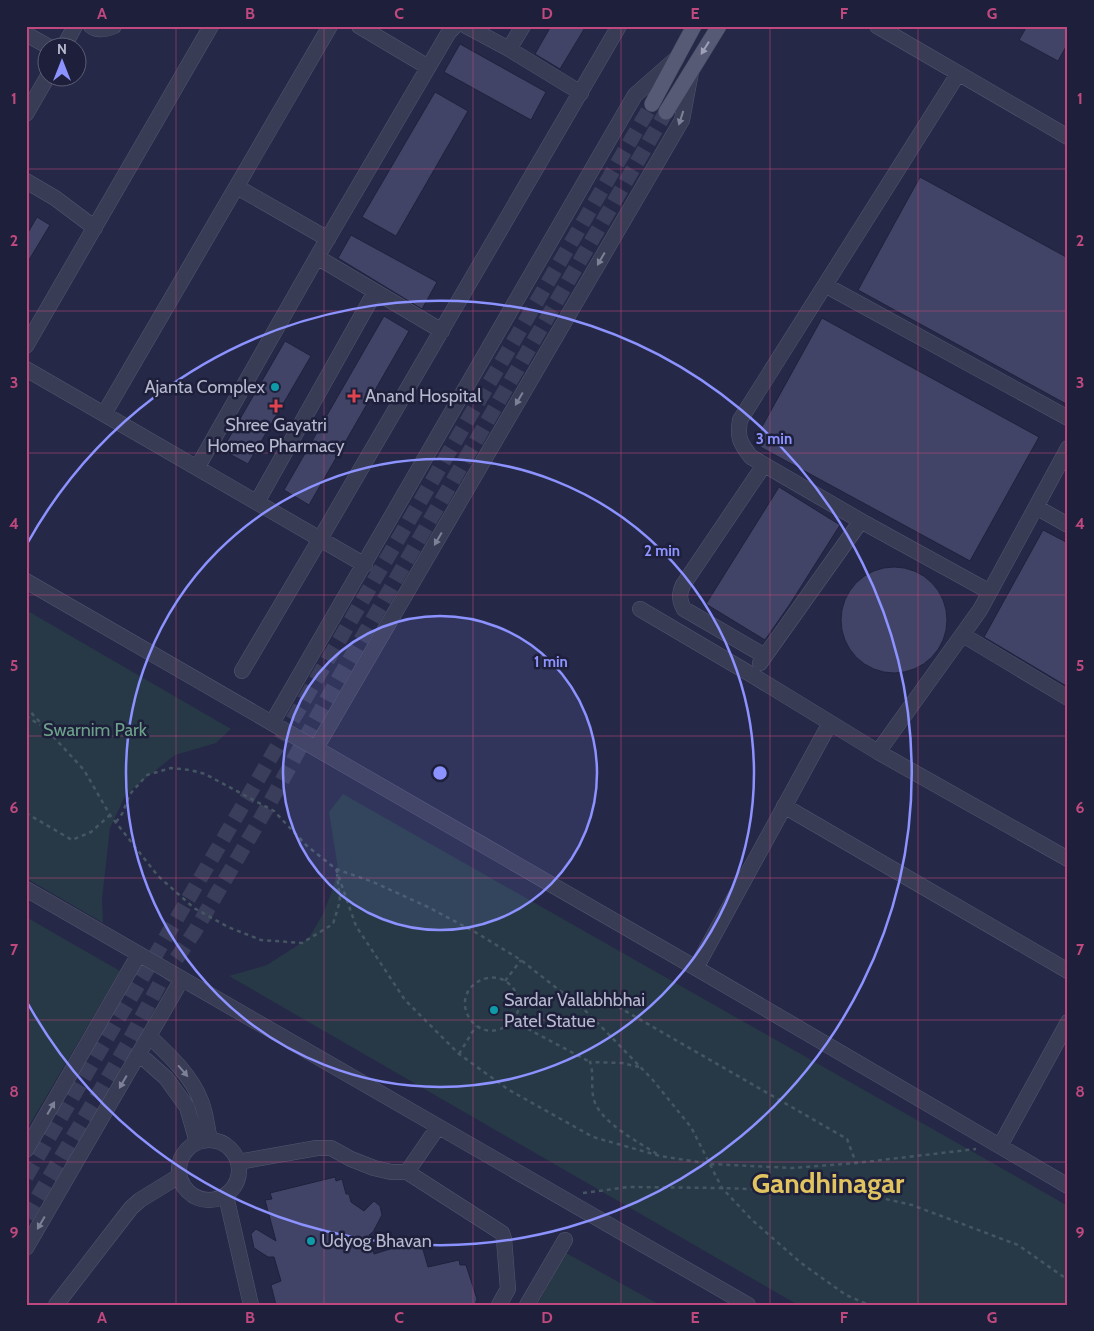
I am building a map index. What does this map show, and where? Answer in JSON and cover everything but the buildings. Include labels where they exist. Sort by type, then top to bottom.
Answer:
[{"type":"main road","points":[[652,104],[694,26]]},
{"type":"main road","points":[[666,112],[719,26]]},
{"type":"street","points":[[68,38],[75,26]]},
{"type":"street","points":[[91,26],[94,29],[102,30],[114,26]]},
{"type":"street","points":[[26,346],[211,26]]},
{"type":"street","points":[[104,414],[330,26]]},
{"type":"street","points":[[359,26],[428,67]]},
{"type":"street","points":[[198,468],[317,257],[428,67],[449,32],[455,26]]},
{"type":"street","points":[[466,26],[509,49],[581,93]]},
{"type":"street","points":[[509,49],[523,26]]},
{"type":"street","points":[[242,671],[619,26]]},
{"type":"street","points":[[878,26],[1068,137]]},
{"type":"street","points":[[26,34],[38,41]]},
{"type":"street","points":[[272,723],[636,95],[677,58]]},
{"type":"street","points":[[316,748],[682,120],[692,70]]},
{"type":"street","points":[[958,74],[740,420],[738,432],[741,444],[750,458],[990,592]]},
{"type":"street","points":[[26,114],[41,88]]},
{"type":"street","points":[[26,180],[56,198],[94,228]]},
{"type":"street","points":[[237,186],[328,239]]},
{"type":"street","points":[[317,257],[442,331]]},
{"type":"street","points":[[825,285],[1068,418]]},
{"type":"street","points":[[257,502],[376,292]]},
{"type":"street","points":[[26,369],[365,565]]},
{"type":"street","points":[[878,752],[963,635],[990,592],[1068,448]]},
{"type":"street","points":[[764,465],[680,593],[680,602],[684,609],[765,656]]},
{"type":"street","points":[[1036,507],[1068,525]]},
{"type":"street","points":[[752,675],[861,521]]},
{"type":"street","points":[[26,581],[696,968],[1068,1186]]},
{"type":"street","points":[[640,609],[878,752],[1068,859]]},
{"type":"street","points":[[963,635],[1068,698]]},
{"type":"street","points":[[696,968],[830,723]]},
{"type":"street","points":[[784,806],[1068,970]]},
{"type":"street","points":[[26,889],[748,1305]]},
{"type":"street","points":[[26,1150],[138,954]]},
{"type":"street","points":[[26,1248],[182,979]]},
{"type":"street","points":[[1000,1146],[1068,1022]]},
{"type":"street","points":[[149,1036],[167,1053],[190,1080],[202,1101],[203,1141]]},
{"type":"street","points":[[139,1054],[166,1078],[187,1107],[203,1141]]},
{"type":"street","points":[[407,1172],[438,1127]]},
{"type":"street","points":[[203,1141],[222,1143],[232,1151],[238,1162],[239,1175],[235,1187],[226,1196],[214,1201],[201,1200],[189,1194],[181,1184],[178,1172],[180,1160],[186,1149],[203,1141]]},
{"type":"street","points":[[238,1162],[317,1148],[331,1148],[350,1159],[374,1168],[391,1172],[407,1172],[502,1233],[508,1288],[499,1305]]},
{"type":"street","points":[[56,1305],[131,1208],[144,1197],[179,1176]]},
{"type":"street","points":[[226,1196],[251,1305]]},
{"type":"street","points":[[527,1305],[565,1240]]},
{"type":"path","points":[[26,708],[84,770],[110,815],[158,876],[194,908],[228,927],[261,940],[302,943],[333,924],[340,900],[336,868]]},
{"type":"path","points":[[26,716],[44,727]]},
{"type":"path","points":[[116,822],[122,814],[130,794],[147,775],[171,768],[205,774],[274,812],[307,846],[336,868],[373,882],[428,907],[475,932],[521,960],[588,1014],[640,1067],[691,1128],[722,1188],[752,1220],[801,1263],[846,1295],[869,1305]]},
{"type":"path","points":[[26,814],[72,840],[91,832],[110,815]]},
{"type":"path","points":[[336,868],[356,926],[405,1000],[459,1054],[509,1090],[594,1137],[660,1156],[711,1164],[792,1168],[856,1163],[1000,1146]]},
{"type":"path","points":[[505,981],[521,960]]},
{"type":"path","points":[[490,978],[505,981],[512,986],[519,1000],[518,1010],[513,1021],[507,1027],[492,1031],[476,1026],[470,1020],[465,1005],[469,990],[482,980],[490,978]]},
{"type":"path","points":[[576,1004],[596,994],[614,1004],[847,1139],[856,1163]]},
{"type":"path","points":[[513,1021],[590,1062],[622,1063],[640,1067]]},
{"type":"path","points":[[459,1054],[476,1026]]},
{"type":"path","points":[[590,1062],[593,1070],[592,1089],[596,1105],[626,1135],[660,1156]]},
{"type":"path","points":[[559,1196],[629,1187],[860,1192],[912,1204],[1018,1245],[1068,1280]]},
{"type":"green space","name":"Swarnim Park","points":[[26,610],[231,729],[216,743],[175,755],[126,794],[110,828],[102,899],[103,923],[26,878]]},
{"type":"green space","points":[[343,794],[1068,1206],[1068,1305],[798,1305],[229,976],[267,965],[309,938],[323,914],[338,869],[329,812]]},
{"type":"green space","points":[[26,917],[120,971],[26,1131]]},
{"type":"green space","points":[[566,1253],[660,1305],[537,1305]]},
{"type":"tunnel","points":[[26,1177],[652,104]]},
{"type":"tunnel","points":[[26,1217],[127,1045],[160,983],[195,931],[268,806],[329,695],[666,112]]},
{"type":"place","name":"Ajanta Complex","points":[[275,387]]},
{"type":"place","name":"Anand Hospital","points":[[354,396]]},
{"type":"place","name":"Shree Gayatri Homeo Pharmacy","points":[[276,406]]},
{"type":"place","name":"Sardar Vallabhbhai Patel Statue","points":[[494,1010]]},
{"type":"place","name":"Udyog Bhavan","points":[[311,1241]]},
{"type":"district","name":"Gandhinagar","points":[[828,1183]]}]
